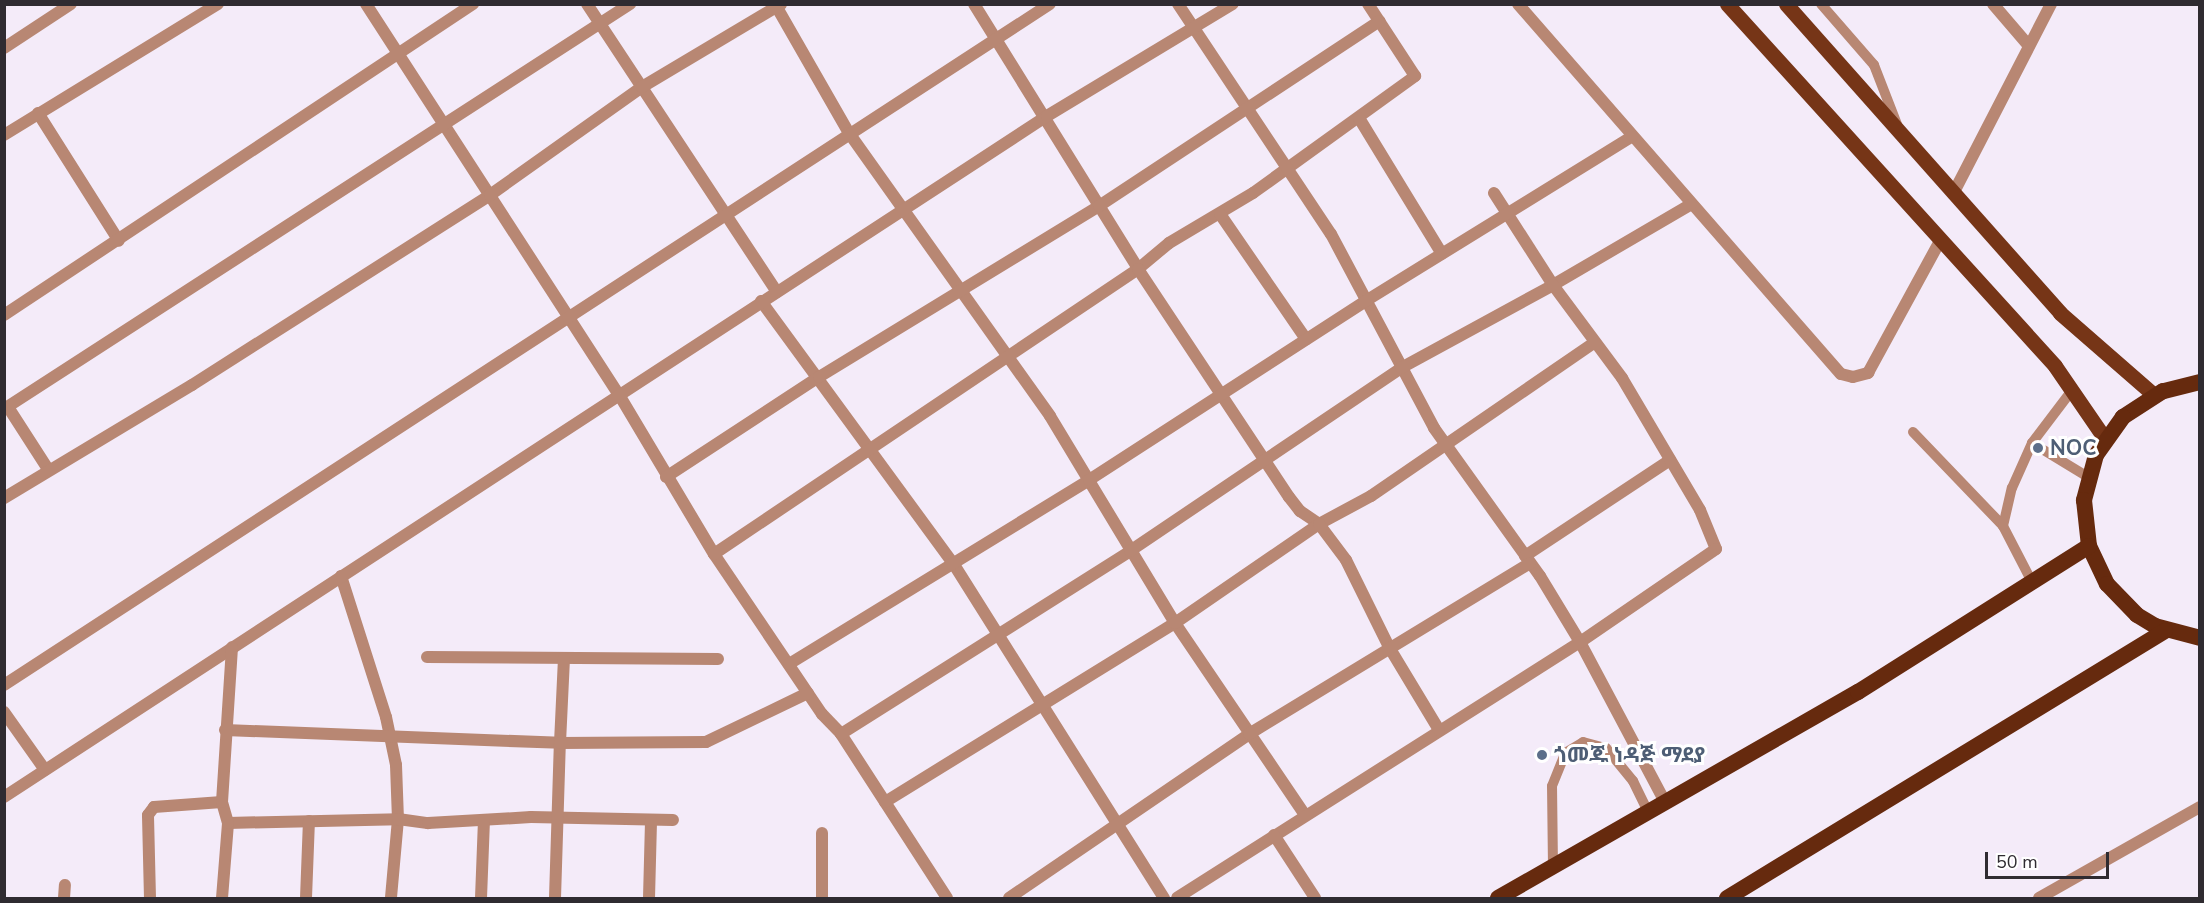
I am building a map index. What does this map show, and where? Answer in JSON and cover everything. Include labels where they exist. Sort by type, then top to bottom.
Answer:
[{"type":"highway","points":[[2199,382],[2154,395],[2123,417],[2105,439],[2088,477],[2084,511],[2089,546],[2107,584],[2121,601],[2165,631],[2199,638]]},
{"type":"highway","points":[[1498,898],[1858,692],[2089,546]]},
{"type":"highway","points":[[1727,898],[2165,631]]},
{"type":"main road","points":[[1727,4],[1939,243],[2073,389],[2105,439]]},
{"type":"main road","points":[[1786,4],[2060,313],[2154,395]]},
{"type":"street","points":[[4,48],[71,4]]},
{"type":"street","points":[[4,135],[218,4]]},
{"type":"street","points":[[366,4],[621,398],[666,477],[714,554],[808,693],[841,734],[947,898]]},
{"type":"street","points":[[4,315],[119,241],[473,4]]},
{"type":"street","points":[[587,4],[777,291]]},
{"type":"street","points":[[48,469],[6,408],[160,305],[444,126],[630,4]]},
{"type":"street","points":[[974,4],[1047,116],[1138,269],[1300,511],[1319,524],[1346,560],[1389,647],[1439,730]]},
{"type":"street","points":[[4,685],[1050,4]]},
{"type":"street","points":[[1178,4],[1247,111],[1289,168],[1331,234],[1364,302],[1446,444],[1528,559],[1580,642],[1665,802]]},
{"type":"street","points":[[4,797],[341,576],[621,398],[777,291],[904,211],[1047,116],[1233,4]]},
{"type":"street","points":[[714,554],[1138,269],[1169,243],[1220,214],[1289,168],[1415,76],[1368,4]]},
{"type":"street","points":[[1518,4],[1630,137],[1841,374],[1853,377],[1868,373],[1939,243]]},
{"type":"street","points":[[1993,4],[2029,46]]},
{"type":"street","points":[[1953,194],[2051,4]]},
{"type":"street","points":[[4,498],[48,469],[192,385],[490,195],[642,87],[778,6],[849,133],[1007,355],[1089,480],[1175,623],[1305,815]]},
{"type":"street","points":[[666,477],[819,377],[1099,206],[1247,111],[1380,21]]},
{"type":"street","points":[[39,113],[119,241]]},
{"type":"street","points":[[1359,118],[1442,254]]},
{"type":"street","points":[[789,664],[1089,480],[1364,302],[1630,137]]},
{"type":"street","points":[[1177,898],[1580,642],[1716,549],[1700,510],[1622,378],[1552,285],[1494,193]]},
{"type":"street","points":[[841,734],[1130,551],[1401,368],[1552,285],[1690,205]]},
{"type":"street","points":[[1220,214],[1306,339]]},
{"type":"street","points":[[762,301],[819,377],[869,451],[953,563],[995,635],[1042,703],[1164,898]]},
{"type":"street","points":[[885,802],[1175,623],[1319,524],[1371,496],[1594,343]]},
{"type":"street","points":[[1009,898],[1249,734],[1528,559],[1670,460]]},
{"type":"street","points":[[341,576],[386,717],[388,739],[396,765],[398,819],[391,898]]},
{"type":"street","points":[[222,898],[228,823],[222,802],[232,647]]},
{"type":"street","points":[[427,657],[718,658]]},
{"type":"street","points":[[555,898],[556,817],[564,658]]},
{"type":"street","points":[[225,730],[388,739],[560,743],[706,742],[808,693]]},
{"type":"street","points":[[4,712],[45,770]]},
{"type":"street","points":[[150,898],[148,815],[154,807],[222,802]]},
{"type":"street","points":[[2038,898],[2199,807]]},
{"type":"street","points":[[228,823],[398,819],[428,823],[556,817],[673,820]]},
{"type":"street","points":[[481,898],[484,820]]},
{"type":"street","points":[[649,898],[651,820]]},
{"type":"street","points":[[306,898],[309,821]]},
{"type":"street","points":[[822,833],[822,898]]},
{"type":"street","points":[[1274,835],[1315,898]]},
{"type":"street","points":[[64,898],[65,885]]},
{"type":"lane","points":[[1821,4],[1874,65],[1899,132]]},
{"type":"lane","points":[[2002,526],[2012,488],[2032,443],[2073,389]]},
{"type":"lane","points":[[1912,432],[2002,526],[2032,582]]},
{"type":"lane","points":[[2032,443],[2088,477]]},
{"type":"lane","points":[[1553,867],[1552,786],[1565,753],[1583,742],[1606,748],[1633,781],[1648,812]]},
{"type":"place","name":"NOC","points":[[2038,448]]},
{"type":"place","name":"ጎመጁ ነዳጅ ማደያ","points":[[1542,755]]}]
